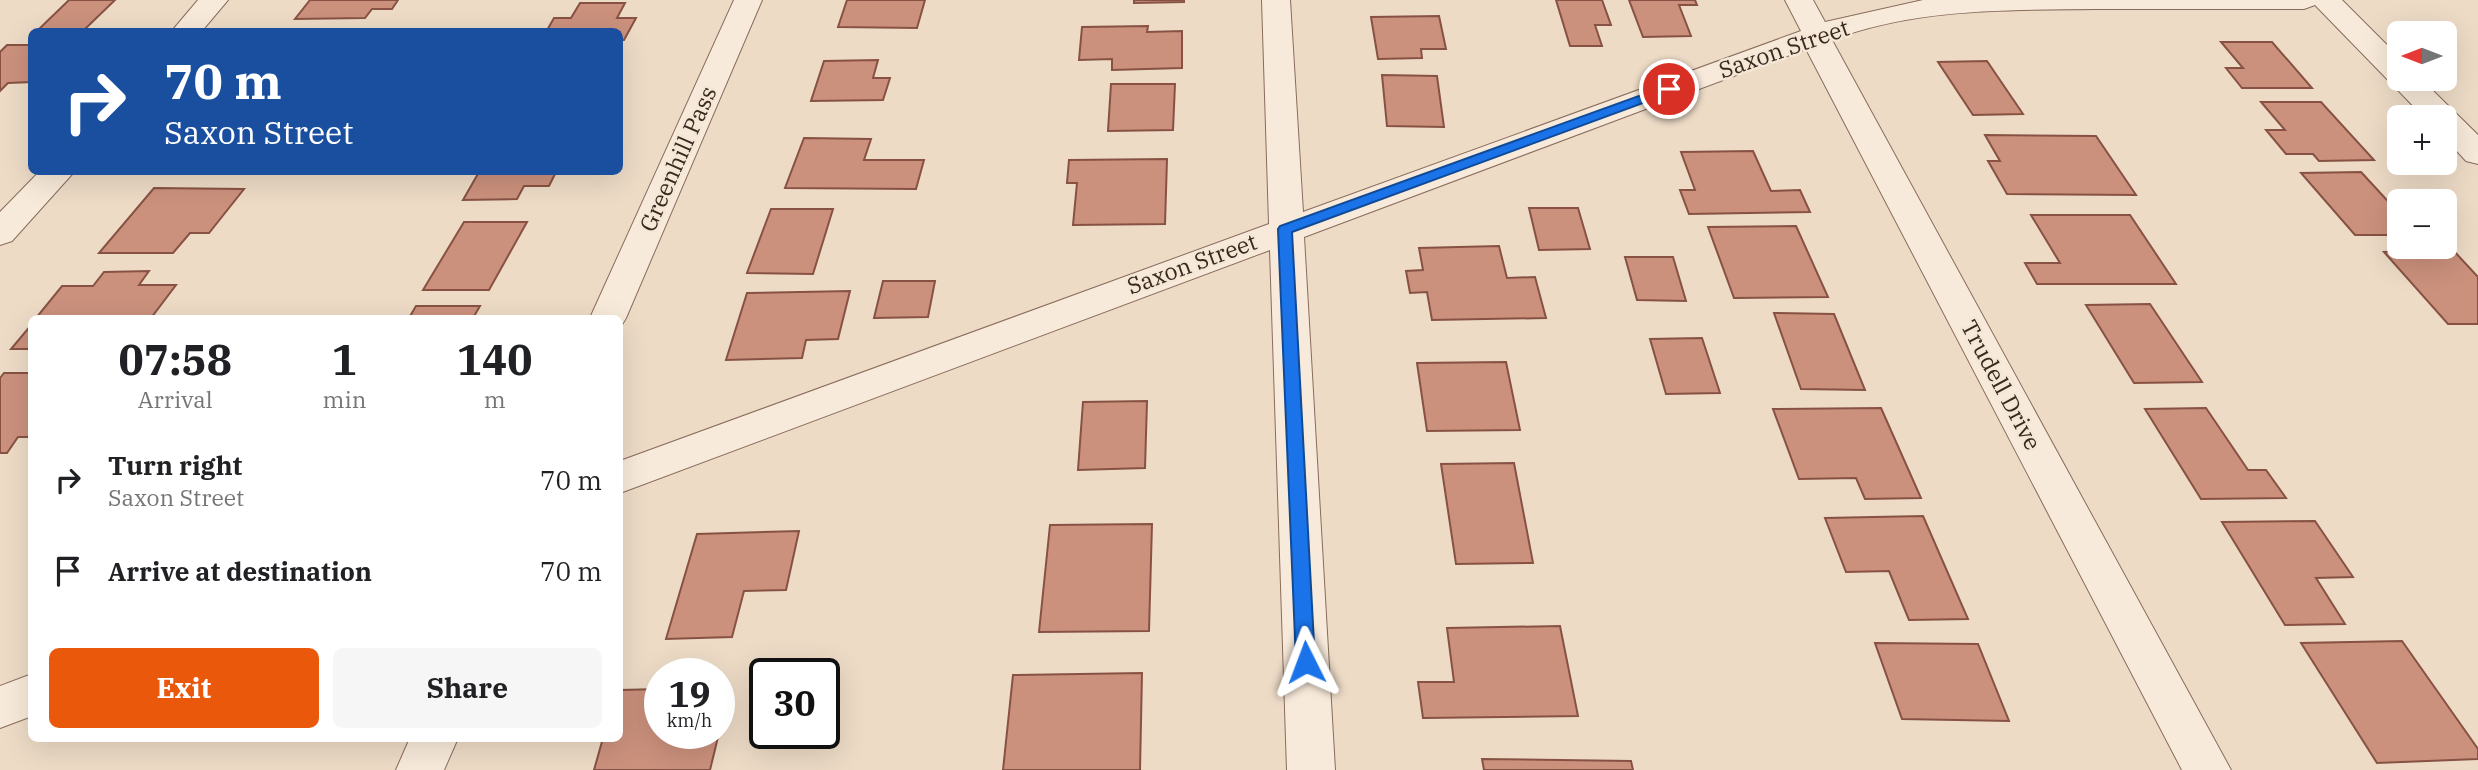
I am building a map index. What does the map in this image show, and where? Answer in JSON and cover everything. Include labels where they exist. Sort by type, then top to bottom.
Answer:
[{"type":"street","points":[[189,28],[214,0]]},
{"type":"street","name":"Greenhill Pass","points":[[609,315],[748,0]]},
{"type":"street","points":[[1276,0],[1311,770]]},
{"type":"street","name":"Trudell Drive","points":[[1799,0],[1817,33],[1817,41],[2207,770]]},
{"type":"street","name":"Saxon Street","points":[[623,476],[1817,33],[1920,9],[1968,4],[2028,1],[2304,0]]},
{"type":"street","points":[[2326,0],[2387,62]]},
{"type":"street","points":[[2416,91],[2429,105]]},
{"type":"street","points":[[2457,133],[2478,154]]},
{"type":"street","points":[[0,233],[54,175]]},
{"type":"street","points":[[0,707],[28,696]]},
{"type":"street","points":[[421,770],[432,742]]},
{"type":"building","points":[[69,0],[115,0],[86,28],[40,28]]},
{"type":"building","points":[[310,0],[398,0],[392,9],[372,9],[365,18],[295,19]]},
{"type":"building","points":[[847,0],[925,0],[917,28],[838,27]]},
{"type":"building","points":[[1134,0],[1184,0],[1184,2],[1134,3]]},
{"type":"building","points":[[1556,0],[1602,0],[1611,25],[1595,25],[1602,46],[1570,46]]},
{"type":"building","points":[[1629,0],[1695,0],[1697,5],[1679,5],[1691,36],[1643,37]]},
{"type":"building","points":[[580,3],[625,3],[617,18],[636,18],[624,40],[623,28],[548,28],[554,18],[571,18]]},
{"type":"building","points":[[1439,16],[1446,49],[1421,49],[1422,58],[1378,59],[1371,17]]},
{"type":"building","points":[[1148,26],[1147,32],[1182,31],[1182,68],[1112,70],[1112,59],[1079,60],[1082,27]]},
{"type":"building","points":[[2221,42],[2272,42],[2312,88],[2242,88],[2226,68],[2243,68]]},
{"type":"building","points":[[7,45],[28,45],[28,82],[8,83],[0,91],[0,52]]},
{"type":"building","points":[[878,60],[873,78],[890,78],[883,100],[811,101],[824,61]]},
{"type":"building","points":[[1987,61],[2023,114],[1973,115],[1938,62]]},
{"type":"building","points":[[1382,75],[1437,76],[1444,127],[1387,126]]},
{"type":"building","points":[[1111,84],[1175,84],[1173,130],[1108,131]]},
{"type":"building","points":[[2261,102],[2321,102],[2374,160],[2319,161],[2313,154],[2286,154],[2266,130],[2285,130]]},
{"type":"building","points":[[1985,135],[2096,136],[2136,195],[2007,194],[1988,161],[2000,161]]},
{"type":"building","points":[[804,138],[871,139],[864,160],[924,160],[916,189],[785,188]]},
{"type":"building","points":[[1753,151],[1771,191],[1800,190],[1810,212],[1689,214],[1680,190],[1695,190],[1681,152]]},
{"type":"building","points":[[1167,159],[1165,224],[1073,225],[1077,183],[1067,183],[1069,160]]},
{"type":"building","points":[[2361,172],[2387,200],[2387,235],[2355,235],[2301,173]]},
{"type":"building","points":[[477,175],[554,175],[549,186],[524,186],[517,199],[463,200]]},
{"type":"building","points":[[154,188],[244,189],[209,233],[190,233],[173,253],[99,253]]},
{"type":"building","points":[[1529,208],[1578,208],[1590,249],[1539,250]]},
{"type":"building","points":[[771,209],[833,209],[813,274],[747,273]]},
{"type":"building","points":[[2031,215],[2130,215],[2176,284],[2037,284],[2025,263],[2060,263]]},
{"type":"building","points":[[464,222],[527,222],[489,290],[423,290]]},
{"type":"building","points":[[1796,226],[1828,297],[1734,298],[1708,227]]},
{"type":"building","points":[[1499,246],[1507,278],[1535,277],[1546,318],[1432,320],[1427,292],[1410,293],[1406,271],[1423,270],[1419,248]]},
{"type":"building","points":[[2457,254],[2478,277],[2478,324],[2448,324],[2390,259],[2457,259]]},
{"type":"building","points":[[1625,257],[1673,257],[1686,301],[1637,300]]},
{"type":"building","points":[[149,271],[139,285],[176,285],[153,315],[38,315],[62,286],[93,286],[104,272]]},
{"type":"building","points":[[883,281],[935,281],[928,317],[874,318]]},
{"type":"building","points":[[850,291],[838,339],[806,340],[802,358],[726,360],[747,293]]},
{"type":"building","points":[[2150,304],[2202,382],[2134,383],[2086,305]]},
{"type":"building","points":[[416,306],[480,306],[475,315],[411,315]]},
{"type":"building","points":[[1774,313],[1834,314],[1865,390],[1801,389]]},
{"type":"building","points":[[28,329],[28,349],[11,349]]},
{"type":"building","points":[[1702,338],[1720,393],[1666,394],[1650,339]]},
{"type":"building","points":[[1506,362],[1520,430],[1427,431],[1417,363]]},
{"type":"building","points":[[4,373],[28,373],[28,437],[18,437],[7,453],[0,453],[0,378]]},
{"type":"building","points":[[1147,401],[1145,468],[1078,470],[1083,402]]},
{"type":"building","points":[[1881,408],[1921,498],[1865,499],[1856,478],[1799,479],[1773,409]]},
{"type":"building","points":[[2206,408],[2248,470],[2266,470],[2286,498],[2201,499],[2145,409]]},
{"type":"building","points":[[1514,463],[1533,563],[1456,564],[1441,464]]},
{"type":"building","points":[[1923,516],[1968,619],[1909,620],[1889,571],[1846,572],[1825,518]]},
{"type":"building","points":[[2315,521],[2353,577],[2316,578],[2345,624],[2285,625],[2222,522]]},
{"type":"building","points":[[1152,524],[1149,631],[1039,632],[1050,525]]},
{"type":"building","points":[[799,531],[786,590],[744,591],[732,637],[666,639],[697,534]]},
{"type":"building","points":[[1560,626],[1578,716],[1423,718],[1418,682],[1454,682],[1447,628]]},
{"type":"building","points":[[2402,641],[2478,749],[2478,759],[2377,763],[2301,643]]},
{"type":"building","points":[[1875,643],[1978,644],[2009,721],[1902,719]]},
{"type":"building","points":[[1142,673],[1140,770],[1003,770],[1013,675]]},
{"type":"building","points":[[644,689],[644,749],[715,749],[710,770],[594,770],[602,742],[623,742],[623,690]]},
{"type":"building","points":[[1482,759],[1631,761],[1633,770],[1484,770]]},
{"type":"route","points":[[1306,662],[1285,229],[1669,89]]}]
